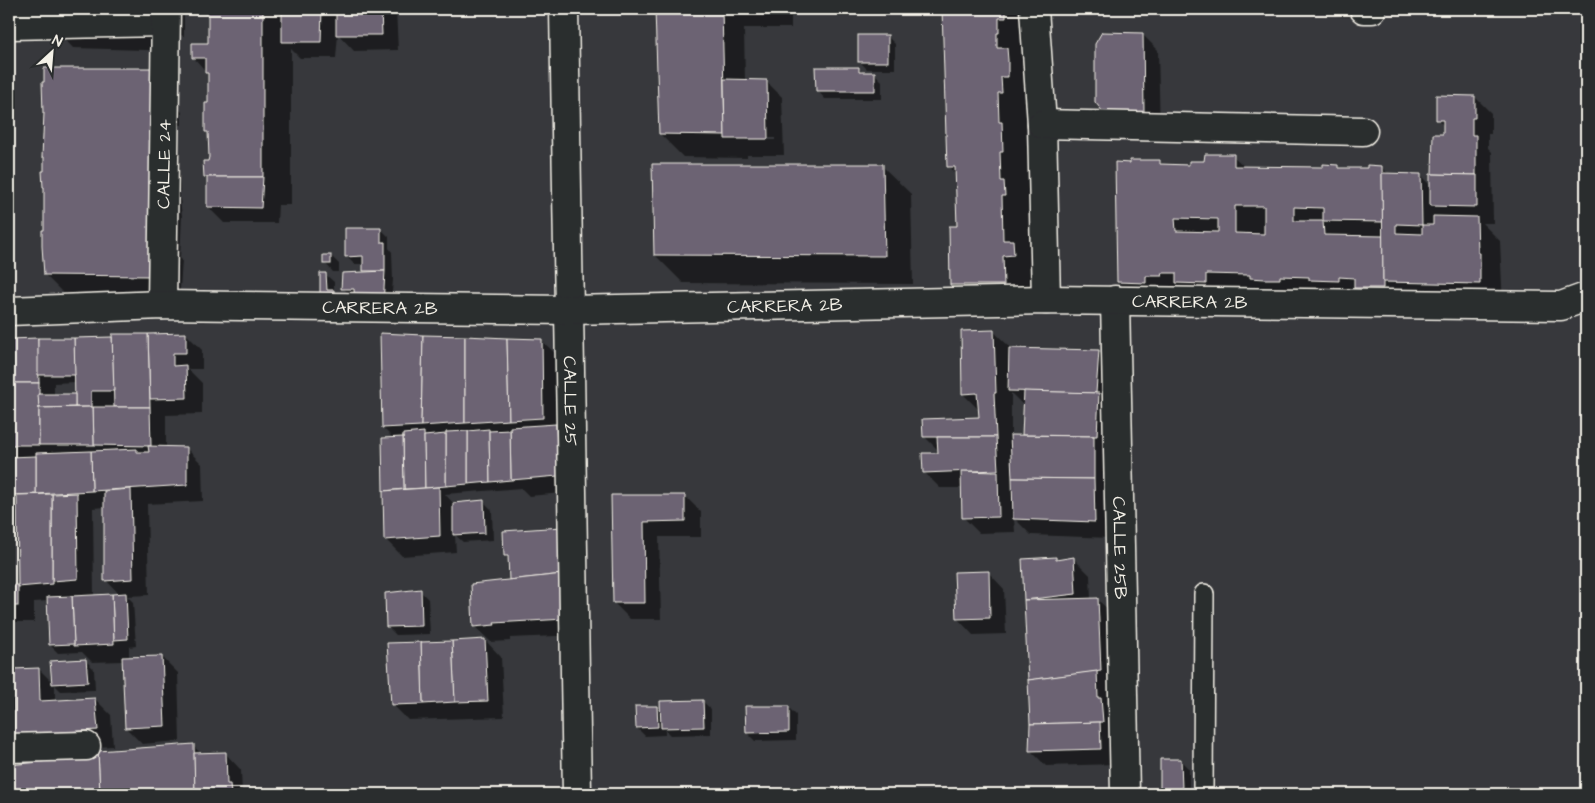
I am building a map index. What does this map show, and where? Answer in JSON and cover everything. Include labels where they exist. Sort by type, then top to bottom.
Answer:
[{"type":"street","name":"CALLE 25","points":[[564,9],[577,794]]},
{"type":"street","points":[[1034,9],[1042,124],[1046,300]]},
{"type":"street","points":[[1364,9],[1372,9]]},
{"type":"street","points":[[9,25],[166,15]]},
{"type":"street","name":"CALLE 24","points":[[162,305],[166,15]]},
{"type":"street","points":[[1042,124],[1363,131]]},
{"type":"street","name":"CARRERA 2B","points":[[9,311],[162,305],[570,310],[1046,300],[1574,302]]},
{"type":"street","name":"CALLE 25B","points":[[1115,300],[1125,794]]},
{"type":"street","points":[[9,748],[86,746]]},
{"type":"lane","points":[[1203,794],[1204,594]]},
{"type":"building","points":[[205,9],[263,9],[263,177],[204,177],[203,161],[208,161],[209,157],[208,132],[205,132],[205,103],[208,103],[208,73],[205,73],[205,58],[192,58],[192,43],[208,43],[208,13],[205,13]]},
{"type":"building","points":[[282,9],[322,9],[321,42],[282,42]]},
{"type":"building","points":[[336,9],[381,9],[382,35],[336,35]]},
{"type":"building","points":[[655,9],[722,9],[725,135],[659,134]]},
{"type":"building","points":[[722,9],[776,9],[776,12],[722,12]]},
{"type":"building","points":[[942,9],[1006,9],[1006,18],[999,18],[997,48],[1007,48],[1008,77],[1001,77],[1002,93],[998,93],[999,122],[1002,122],[1003,152],[1000,152],[1001,181],[1004,181],[1005,196],[1002,196],[1003,240],[1013,240],[1014,255],[1003,256],[1004,285],[950,285],[949,226],[957,226],[955,167],[947,167]]},
{"type":"building","points":[[1102,32],[1143,33],[1144,113],[1104,113],[1095,102],[1095,44]]},
{"type":"building","points":[[858,35],[888,35],[888,62],[858,62]]},
{"type":"building","points":[[815,67],[859,67],[859,72],[875,72],[875,91],[816,91]]},
{"type":"building","points":[[44,68],[152,68],[151,276],[44,275],[42,246],[42,230],[44,230],[42,171],[44,171],[44,157],[42,157],[44,113],[42,82],[44,82]]},
{"type":"building","points":[[724,79],[767,80],[768,139],[725,139]]},
{"type":"building","points":[[1436,95],[1475,96],[1475,118],[1472,118],[1472,135],[1476,135],[1476,175],[1432,174],[1433,134],[1443,134],[1443,120],[1436,120]]},
{"type":"building","points":[[1205,154],[1234,154],[1234,166],[1323,167],[1323,164],[1338,165],[1338,168],[1367,168],[1367,165],[1382,166],[1383,222],[1323,221],[1324,235],[1383,236],[1383,288],[1354,288],[1354,278],[1339,277],[1339,281],[1309,280],[1309,277],[1280,276],[1280,279],[1265,279],[1250,278],[1250,275],[1206,274],[1206,284],[1176,283],[1176,273],[1161,273],[1162,276],[1146,276],[1146,283],[1117,282],[1115,162],[1130,163],[1130,160],[1160,160],[1160,164],[1189,165],[1189,161],[1204,161]],"holes":[[[1235,206],[1264,206],[1264,234],[1235,233]],[[1294,207],[1323,208],[1323,221],[1294,221]],[[1175,218],[1218,219],[1218,232],[1176,231]]]},
{"type":"building","points":[[652,164],[883,164],[885,256],[654,255]]},
{"type":"building","points":[[1382,173],[1421,174],[1422,225],[1433,225],[1433,216],[1477,217],[1480,284],[1383,282]],"holes":[[[1396,224],[1422,225],[1422,234],[1396,233]]]},
{"type":"building","points":[[1430,174],[1477,175],[1477,207],[1430,206]]},
{"type":"building","points":[[207,177],[263,177],[261,208],[207,207]]},
{"type":"building","points":[[345,228],[381,228],[381,242],[385,242],[385,271],[363,271],[363,256],[345,257]]},
{"type":"building","points":[[323,255],[331,255],[331,264],[323,264]]},
{"type":"building","points":[[385,271],[383,306],[355,308],[354,289],[341,289],[342,273]]},
{"type":"building","points":[[320,273],[326,273],[327,290],[334,290],[334,308],[320,307]]},
{"type":"building","points":[[994,330],[996,437],[923,437],[922,419],[979,417],[977,393],[962,394],[961,331]]},
{"type":"building","points":[[186,333],[186,353],[173,353],[173,366],[186,365],[187,398],[150,399],[148,334]]},
{"type":"building","points":[[380,333],[423,335],[421,426],[382,428]]},
{"type":"building","points":[[112,334],[148,334],[150,407],[114,407]]},
{"type":"building","points":[[423,335],[465,336],[465,423],[421,426]]},
{"type":"building","points":[[465,336],[507,338],[509,420],[465,423]]},
{"type":"building","points":[[112,337],[114,391],[91,391],[91,407],[75,407],[74,338]]},
{"type":"building","points":[[38,338],[39,383],[9,383],[9,339]]},
{"type":"building","points":[[38,338],[74,338],[75,375],[38,375]]},
{"type":"building","points":[[507,338],[542,339],[543,418],[509,420]]},
{"type":"building","points":[[1009,348],[1099,350],[1096,393],[1008,391]]},
{"type":"building","points":[[9,383],[39,383],[39,445],[9,445]]},
{"type":"building","points":[[1024,391],[1099,393],[1097,436],[1022,435]]},
{"type":"building","points":[[38,394],[75,394],[75,407],[39,408]]},
{"type":"building","points":[[93,407],[150,407],[151,446],[94,445]]},
{"type":"building","points":[[93,407],[94,445],[39,445],[39,408]]},
{"type":"building","points":[[556,424],[558,476],[511,480],[510,427]]},
{"type":"building","points":[[489,429],[490,482],[468,484],[468,431]]},
{"type":"building","points":[[510,430],[511,480],[490,482],[489,431]]},
{"type":"building","points":[[468,431],[468,484],[446,486],[446,432]]},
{"type":"building","points":[[424,432],[425,488],[404,489],[403,434]]},
{"type":"building","points":[[446,434],[446,486],[425,488],[424,436]]},
{"type":"building","points":[[1010,435],[1094,436],[1094,479],[1012,478]]},
{"type":"building","points":[[403,437],[404,489],[383,491],[382,438]]},
{"type":"building","points":[[937,437],[996,437],[998,470],[923,473],[922,453],[938,453]]},
{"type":"building","points":[[148,446],[187,447],[187,485],[92,491],[91,451],[137,449],[137,452],[149,452]]},
{"type":"building","points":[[91,451],[92,491],[36,494],[36,453]]},
{"type":"building","points":[[36,456],[36,494],[9,495],[9,457]]},
{"type":"building","points":[[961,471],[998,472],[999,517],[962,518]]},
{"type":"building","points":[[1012,478],[1094,479],[1095,522],[1013,519]]},
{"type":"building","points":[[439,487],[440,536],[384,540],[383,491]]},
{"type":"building","points":[[131,489],[133,579],[104,581],[104,491]]},
{"type":"building","points":[[77,493],[78,579],[52,581],[52,494]]},
{"type":"building","points":[[52,494],[52,584],[18,587],[17,495]]},
{"type":"building","points":[[611,495],[685,495],[685,521],[644,522],[645,603],[613,603]]},
{"type":"building","points":[[484,500],[485,533],[453,535],[453,503]]},
{"type":"building","points":[[562,527],[563,574],[509,580],[508,556],[504,556],[503,531]]},
{"type":"building","points":[[1056,557],[1056,560],[1074,557],[1076,594],[1024,600],[1022,559]]},
{"type":"building","points":[[989,571],[990,618],[956,619],[954,572]]},
{"type":"building","points":[[563,574],[565,619],[494,623],[495,625],[473,627],[471,584]]},
{"type":"building","points":[[9,585],[18,585],[18,606],[9,606]]},
{"type":"building","points":[[421,589],[422,626],[386,627],[385,593]]},
{"type":"building","points":[[126,593],[128,639],[114,640],[112,594]]},
{"type":"building","points":[[112,594],[114,644],[74,646],[72,596]]},
{"type":"building","points":[[72,596],[74,644],[49,645],[47,597]]},
{"type":"building","points":[[1098,598],[1101,671],[1028,680],[1024,600]]},
{"type":"building","points":[[485,639],[488,701],[455,702],[452,641]]},
{"type":"building","points":[[452,641],[455,702],[423,704],[421,642]]},
{"type":"building","points":[[421,642],[423,704],[391,705],[387,643]]},
{"type":"building","points":[[162,656],[165,726],[125,728],[122,657]]},
{"type":"building","points":[[86,659],[88,682],[52,684],[50,661]]},
{"type":"building","points":[[39,668],[40,701],[95,698],[98,730],[14,735],[13,669]]},
{"type":"building","points":[[1097,671],[1098,698],[1101,698],[1103,722],[1030,724],[1028,680]]},
{"type":"building","points":[[703,700],[704,727],[661,728],[660,701]]},
{"type":"building","points":[[635,706],[657,706],[658,727],[636,728]]},
{"type":"building","points":[[745,706],[789,706],[789,732],[746,733]]},
{"type":"building","points":[[1100,722],[1101,749],[1029,751],[1030,724]]},
{"type":"building","points":[[194,744],[195,794],[100,794],[98,751]]},
{"type":"building","points":[[98,751],[100,794],[9,794],[9,765],[60,760]]},
{"type":"building","points":[[226,752],[227,784],[230,784],[231,794],[195,794],[194,753]]},
{"type":"building","points":[[1160,759],[1181,759],[1182,789],[1160,789]]}]
